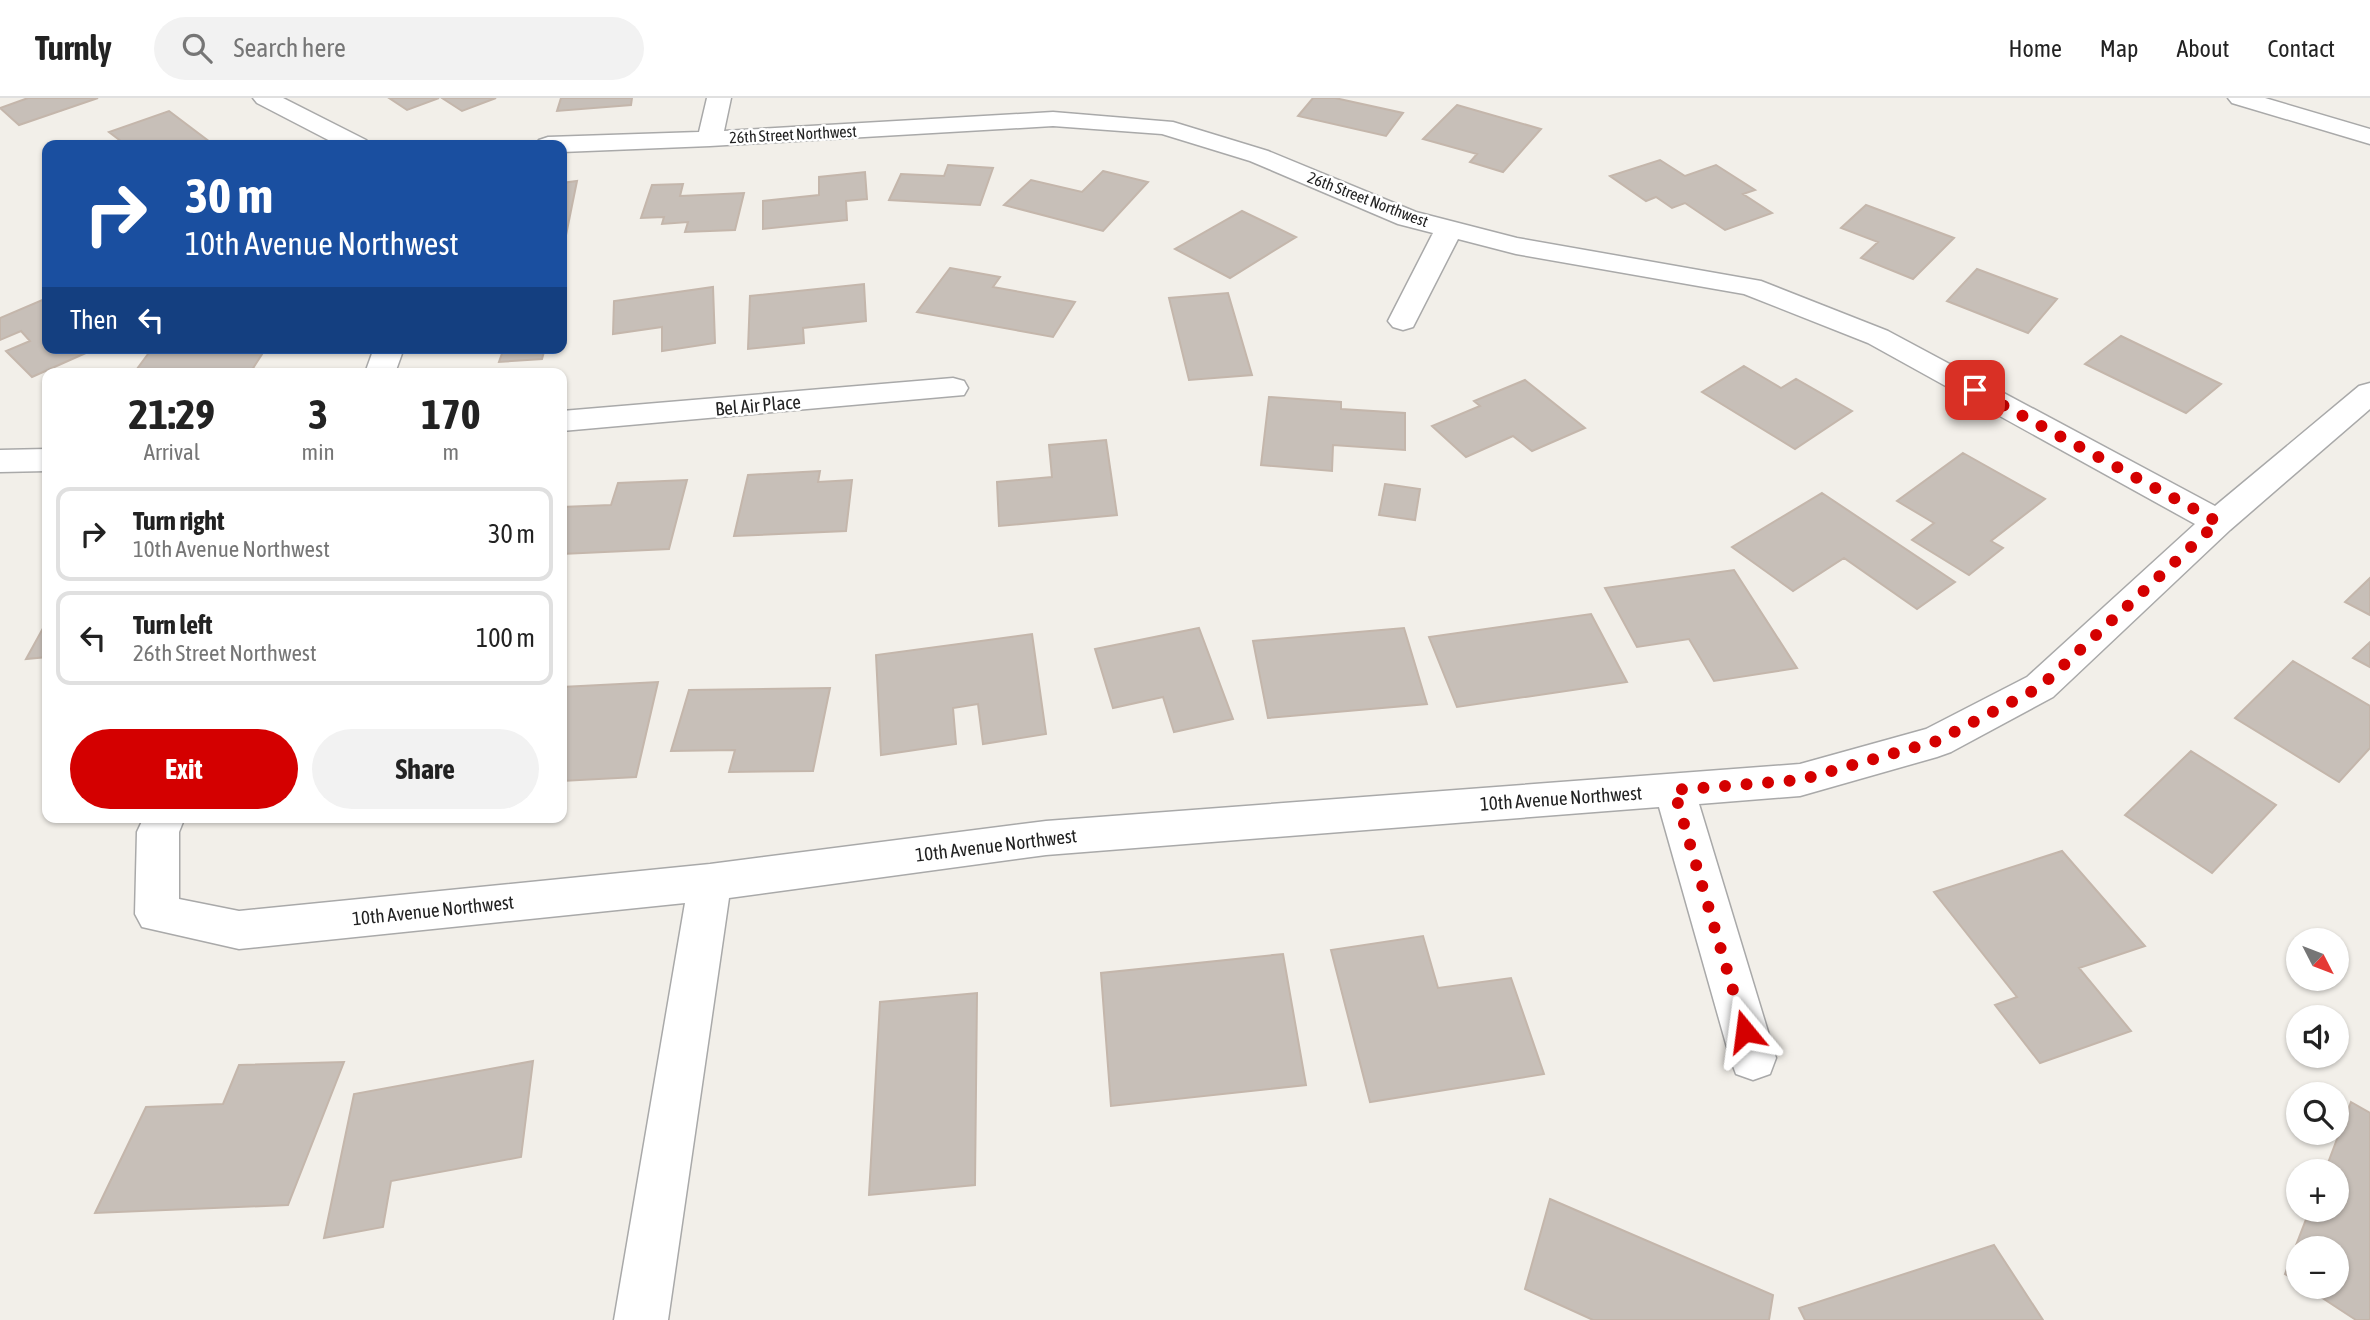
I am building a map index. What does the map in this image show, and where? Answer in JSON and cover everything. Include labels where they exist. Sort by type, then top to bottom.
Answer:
[{"type":"street","points":[[265,98],[347,140]]},
{"type":"street","points":[[710,139],[719,98]]},
{"type":"street","points":[[2240,98],[2370,137]]},
{"type":"street","name":"26th Street Northwest","points":[[567,144],[710,139],[1052,118],[1164,127],[1259,156],[1407,218],[1516,246],[1751,287],[1878,337],[2218,522]]},
{"type":"street","points":[[1403,321],[1449,229]]},
{"type":"street","name":"Bel Air Place","points":[[567,421],[953,388]]},
{"type":"street","name":"10th Avenue Northwest","points":[[162,823],[158,832],[157,914],[239,930],[710,882],[1046,838],[1800,780],[1937,741],[2040,687],[2218,522],[2370,393]]},
{"type":"street","points":[[0,461],[42,460]]},
{"type":"street","points":[[1674,790],[1753,1058]]},
{"type":"street","points":[[641,1320],[710,882]]},
{"type":"building","points":[[28,98],[98,98],[19,125],[0,108]]},
{"type":"building","points":[[389,98],[439,98],[407,110]]},
{"type":"building","points":[[442,98],[496,98],[462,111]]},
{"type":"building","points":[[561,98],[632,98],[631,105],[557,111]]},
{"type":"building","points":[[1313,98],[1335,98],[1403,113],[1386,136],[1298,116]]},
{"type":"building","points":[[1457,105],[1541,129],[1503,172],[1470,162],[1477,154],[1423,139]]},
{"type":"building","points":[[169,111],[207,140],[119,140],[109,132]]},
{"type":"building","points":[[1660,160],[1685,176],[1716,165],[1755,190],[1743,194],[1772,213],[1725,230],[1685,203],[1672,208],[1656,197],[1646,201],[1610,176]]},
{"type":"building","points":[[948,165],[993,168],[980,205],[889,200],[901,174],[944,176]]},
{"type":"building","points":[[1103,171],[1148,182],[1103,231],[1004,205],[1031,180],[1082,192]]},
{"type":"building","points":[[865,172],[867,199],[846,201],[847,220],[763,229],[763,201],[819,195],[819,177]]},
{"type":"building","points":[[577,181],[567,230],[567,182]]},
{"type":"building","points":[[683,184],[680,196],[744,193],[735,230],[685,232],[688,222],[662,224],[664,217],[641,218],[652,185]]},
{"type":"building","points":[[1866,205],[1954,238],[1913,279],[1861,258],[1878,242],[1841,228]]},
{"type":"building","points":[[1242,211],[1296,237],[1230,278],[1175,249]]},
{"type":"building","points":[[950,268],[1000,277],[993,287],[1075,302],[1053,337],[917,312]]},
{"type":"building","points":[[1977,269],[2057,299],[2028,333],[1947,301]]},
{"type":"building","points":[[864,284],[866,321],[803,328],[804,343],[748,349],[750,296]]},
{"type":"building","points":[[713,287],[715,343],[662,351],[662,327],[613,334],[614,301]]},
{"type":"building","points":[[1228,293],[1252,375],[1189,380],[1169,298]]},
{"type":"building","points":[[42,300],[42,354],[84,354],[52,368],[42,368],[42,373],[32,377],[6,351],[30,341],[21,331],[0,340],[0,318]]},
{"type":"building","points":[[2121,336],[2221,384],[2186,413],[2085,364]]},
{"type":"building","points":[[148,354],[262,354],[253,368],[138,368]]},
{"type":"building","points":[[502,354],[543,354],[542,359],[499,362]]},
{"type":"building","points":[[1744,366],[1781,388],[1796,379],[1852,411],[1795,449],[1702,392]]},
{"type":"building","points":[[1525,380],[1585,428],[1532,451],[1513,436],[1466,457],[1432,426],[1480,406],[1474,401]]},
{"type":"building","points":[[1269,397],[1341,402],[1341,409],[1405,413],[1405,450],[1333,445],[1332,471],[1261,465]]},
{"type":"building","points":[[1106,440],[1117,515],[999,526],[997,482],[1052,477],[1049,445]]},
{"type":"building","points":[[1963,453],[2045,499],[1991,541],[2003,548],[1969,575],[1912,540],[1934,523],[1897,501]]},
{"type":"building","points":[[820,471],[818,482],[852,480],[846,531],[734,536],[748,475]]},
{"type":"building","points":[[687,480],[669,549],[567,554],[567,507],[611,505],[618,483]]},
{"type":"building","points":[[1385,484],[1420,489],[1415,520],[1379,515]]},
{"type":"building","points":[[1822,493],[1955,582],[1917,609],[1844,558],[1793,591],[1732,547]]},
{"type":"building","points":[[1734,570],[1797,668],[1714,681],[1689,639],[1637,647],[1605,588]]},
{"type":"building","points":[[2370,578],[2370,615],[2345,602]]},
{"type":"building","points":[[1591,614],[1627,682],[1457,707],[1429,637]]},
{"type":"building","points":[[1199,628],[1233,719],[1174,732],[1163,697],[1113,708],[1095,649]]},
{"type":"building","points":[[1404,628],[1427,704],[1268,718],[1253,641]]},
{"type":"building","points":[[42,630],[42,657],[26,659]]},
{"type":"building","points":[[1032,634],[1046,734],[983,744],[978,704],[953,708],[956,744],[881,755],[876,655]]},
{"type":"building","points":[[2370,642],[2370,667],[2353,658]]},
{"type":"building","points":[[2293,661],[2370,706],[2370,748],[2339,782],[2235,718]]},
{"type":"building","points":[[658,682],[636,777],[567,781],[567,687]]},
{"type":"building","points":[[830,688],[813,771],[729,772],[735,750],[671,751],[689,690]]},
{"type":"building","points":[[2191,751],[2276,805],[2212,873],[2125,815]]},
{"type":"building","points":[[2062,851],[2145,946],[2079,968],[2131,1031],[2040,1063],[1995,1005],[2017,997],[1934,892]]},
{"type":"building","points":[[1423,936],[1438,988],[1511,978],[1544,1074],[1370,1102],[1331,950]]},
{"type":"building","points":[[1283,954],[1306,1085],[1111,1106],[1101,973]]},
{"type":"building","points":[[977,993],[975,1185],[869,1195],[880,1002]]},
{"type":"building","points":[[533,1061],[521,1157],[391,1181],[383,1227],[324,1238],[354,1094]]},
{"type":"building","points":[[344,1062],[288,1205],[95,1213],[146,1107],[223,1104],[239,1065]]},
{"type":"building","points":[[2351,1102],[2370,1113],[2370,1320],[2356,1320],[2324,1299],[2349,1299],[2349,1236],[2300,1236],[2305,1222],[2349,1222],[2349,1159],[2330,1159],[2335,1145],[2349,1145]]},
{"type":"building","points":[[1550,1199],[1773,1295],[1769,1320],[1593,1320],[1525,1289]]},
{"type":"building","points":[[1994,1245],[2043,1320],[1805,1320],[1799,1308]]},
{"type":"route","points":[[1745,1031],[1674,790],[1800,780],[1937,741],[2040,687],[2218,522],[1975,390]]}]
